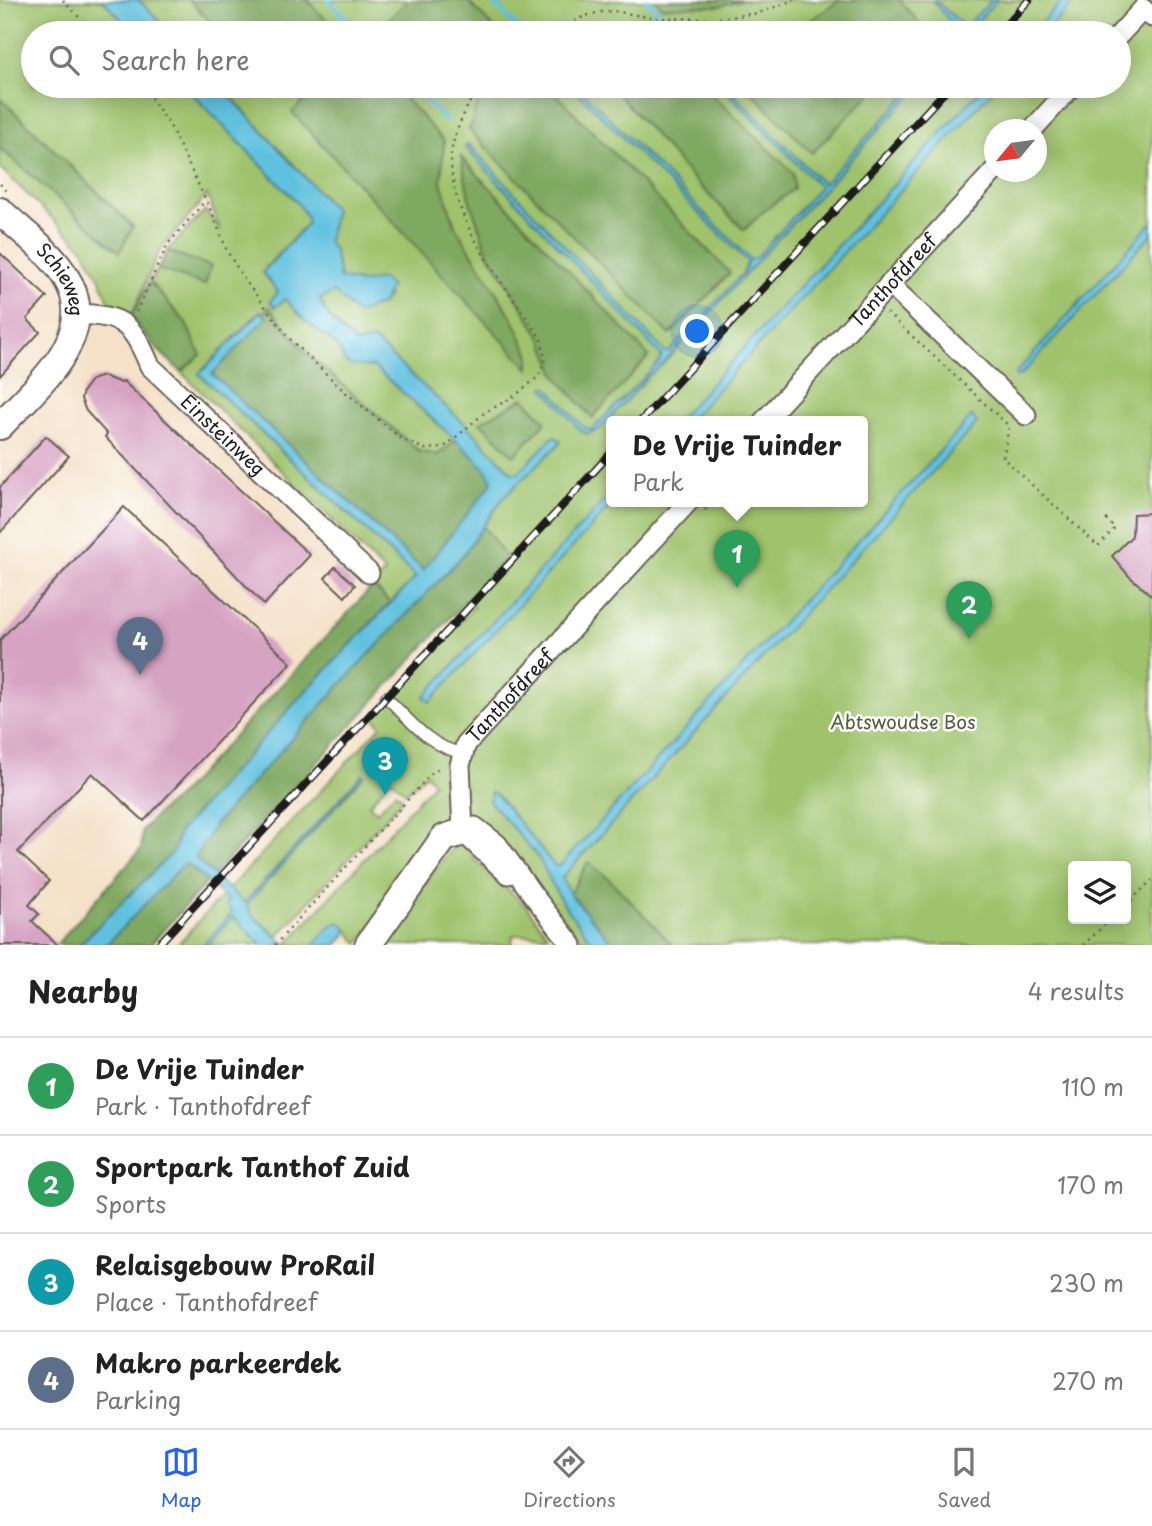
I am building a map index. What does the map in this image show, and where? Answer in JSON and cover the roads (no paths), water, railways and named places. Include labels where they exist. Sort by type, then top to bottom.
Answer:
[{"type":"street","points":[[1131,22],[1143,9],[1152,17]]},
{"type":"street","points":[[1042,119],[1061,98]]},
{"type":"street","name":"Tanthofdreef","points":[[768,416],[984,182]]},
{"type":"street","name":"Schieweg","points":[[0,211],[65,275],[73,290],[78,314],[76,328],[67,348],[0,426]]},
{"type":"street","points":[[889,284],[1026,415]]},
{"type":"street","name":"Einsteinweg","points":[[78,314],[95,314],[129,326],[137,336],[150,366],[369,573]]},
{"type":"street","name":"Tanthofdreef","points":[[463,832],[461,759],[466,744],[683,507]]},
{"type":"street","points":[[368,945],[444,838],[475,827],[497,844],[572,945]]},
{"type":"lane","points":[[386,697],[440,746],[461,759]]},
{"type":"water","points":[[103,0],[139,0],[159,21],[123,21]]},
{"type":"water","points":[[932,0],[958,21],[950,21]]},
{"type":"water","points":[[992,0],[997,0],[978,21],[971,21]]},
{"type":"water","points":[[1063,0],[1076,0],[1056,21],[1043,21]]},
{"type":"water","points":[[197,98],[232,98],[335,210],[328,241],[334,251],[340,278],[362,283],[382,279],[391,286],[382,304],[357,314],[334,292],[320,299],[330,317],[347,335],[357,344],[374,340],[467,426],[512,473],[518,473],[554,436],[561,442],[503,498],[462,556],[341,684],[215,824],[195,858],[244,903],[362,774],[364,775],[247,904],[251,914],[286,945],[262,945],[233,917],[208,945],[203,945],[232,913],[226,904],[228,900],[188,864],[183,865],[106,945],[79,945],[174,851],[179,832],[303,694],[416,577],[199,374],[261,311],[267,317],[212,374],[423,570],[492,480],[484,467],[456,440],[374,367],[345,362],[335,344],[300,316],[285,299],[275,307],[270,301],[278,292],[263,272],[307,224],[307,218],[298,203]]},
{"type":"water","points":[[583,98],[589,98],[751,260],[758,256],[820,187],[733,98],[738,98],[823,184],[903,98],[908,98],[663,364],[612,416],[606,416],[606,422],[599,430],[588,434],[580,430],[544,388],[547,386],[583,427],[592,430],[660,361],[661,355],[465,147],[468,144],[665,352],[669,352],[743,273],[748,262]]},
{"type":"water","points":[[973,98],[986,98],[694,416],[682,416]]},
{"type":"water","points":[[1152,222],[1152,234],[1021,375],[1016,376],[1016,373]]},
{"type":"water","points":[[972,416],[977,423],[562,878],[570,894],[614,945],[594,945],[563,904],[538,857],[489,801],[491,792],[497,795],[554,865],[560,866]]},
{"type":"water","points":[[606,498],[606,507],[609,507],[430,702],[424,697]]},
{"type":"water","points":[[338,922],[347,930],[337,945],[314,945],[331,926]]},
{"type":"waterway","points":[[329,0],[349,21]]},
{"type":"waterway","points":[[491,0],[511,21]]},
{"type":"waterway","points":[[647,0],[658,11]]},
{"type":"waterway","points":[[424,98],[445,120]]},
{"type":"railway","points":[[1009,21],[1029,0]]},
{"type":"railway","points":[[646,416],[939,98]]},
{"type":"railway","points":[[158,945],[606,458]]},
{"type":"place","name":"De Vrije Tuinder","points":[[737,588]]},
{"type":"place","name":"Sportpark Tanthof Zuid","points":[[969,639]]},
{"type":"place","name":"Makro parkeerdek","points":[[140,675]]},
{"type":"place","name":"Relaisgebouw ProRail","points":[[385,795]]},
{"type":"park label","name":"Abtswoudse Bos","points":[[903,722]]}]
